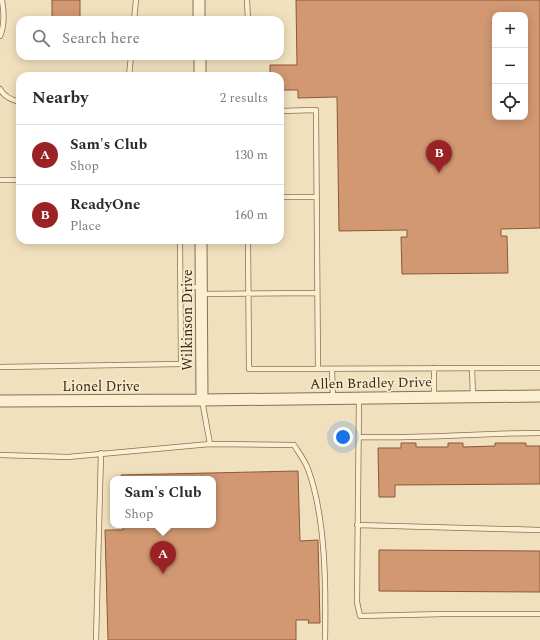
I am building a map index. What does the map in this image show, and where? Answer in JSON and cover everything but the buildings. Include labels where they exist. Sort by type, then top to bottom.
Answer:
[{"type":"street","points":[[199,0],[200,16]]},
{"type":"street","points":[[200,60],[200,72]]},
{"type":"street","name":"Wilkinson Drive","points":[[201,244],[202,400]]},
{"type":"street","name":"Allen Bradley Drive","points":[[202,400],[540,396]]},
{"type":"street","name":"Lionel Drive","points":[[0,401],[202,400]]},
{"type":"lane","points":[[0,36],[2,31],[2,0]]},
{"type":"lane","points":[[134,16],[136,0]]},
{"type":"lane","points":[[247,0],[248,16]]},
{"type":"lane","points":[[129,72],[131,60]]},
{"type":"lane","points":[[0,89],[2,93],[16,101]]},
{"type":"lane","points":[[284,111],[316,110],[318,369]]},
{"type":"lane","points":[[0,180],[16,180]]},
{"type":"lane","points":[[284,197],[316,197]]},
{"type":"lane","points":[[0,367],[181,364],[180,244]]},
{"type":"lane","points":[[248,244],[249,369],[540,368]]},
{"type":"lane","points":[[180,287],[249,293],[317,293]]},
{"type":"lane","points":[[434,368],[434,397]]},
{"type":"lane","points":[[472,368],[473,397]]},
{"type":"lane","points":[[332,369],[333,399]]},
{"type":"lane","points":[[360,398],[357,525],[357,602],[360,616],[540,614]]},
{"type":"lane","points":[[202,400],[210,444]]},
{"type":"lane","points":[[359,437],[407,438],[502,433],[540,433]]},
{"type":"lane","points":[[0,456],[68,457],[210,444],[294,445],[308,468],[318,505],[326,589],[326,640]]},
{"type":"lane","points":[[96,640],[101,453]]},
{"type":"lane","points":[[357,525],[540,530]]},
{"type":"place","name":"ReadyOne","points":[[439,173]]},
{"type":"place","name":"Sam's Club","points":[[163,574]]}]
